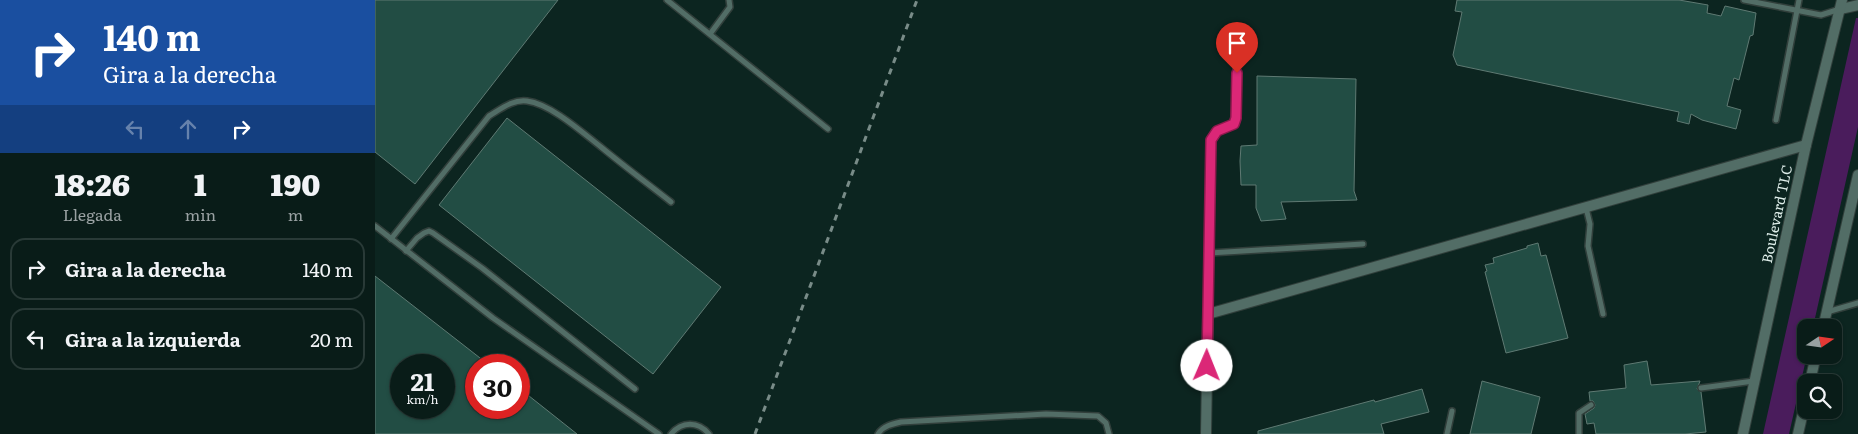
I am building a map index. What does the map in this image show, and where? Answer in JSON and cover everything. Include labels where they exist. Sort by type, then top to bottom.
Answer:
[{"type":"street","points":[[1841,4],[1858,5]]},
{"type":"street","name":"Boulevard TLC","points":[[1743,434],[1806,146],[1841,4]]},
{"type":"street","points":[[1206,434],[1208,314],[1806,146]]},
{"type":"street","points":[[1825,319],[1858,175]]},
{"type":"street","points":[[1798,434],[1801,419]]},
{"type":"lane","points":[[667,0],[828,129]]},
{"type":"lane","points":[[710,34],[730,7],[729,0]]},
{"type":"lane","points":[[1744,0],[1821,15],[1841,4]]},
{"type":"lane","points":[[1777,120],[1799,0]]},
{"type":"lane","points":[[1208,314],[1211,140],[1217,131],[1234,124],[1236,118],[1236,34]]},
{"type":"lane","points":[[391,239],[489,116],[515,102],[526,101],[540,104],[569,122],[671,202]]},
{"type":"lane","points":[[1586,207],[1589,224],[1588,246],[1603,314]]},
{"type":"lane","points":[[375,226],[493,318],[659,434]]},
{"type":"lane","points":[[406,250],[424,233],[433,233],[482,268],[635,389]]},
{"type":"lane","points":[[1209,252],[1363,244]]},
{"type":"lane","points":[[1826,312],[1858,303]]},
{"type":"lane","points":[[1701,388],[1755,381]]},
{"type":"lane","points":[[1579,434],[1579,413],[1591,405]]},
{"type":"lane","points":[[1447,434],[1452,411]]},
{"type":"lane","points":[[878,434],[881,429],[901,422],[1055,414],[1098,416],[1106,423],[1109,434]]},
{"type":"lane","points":[[671,434],[677,428],[690,424],[704,429],[709,434]]},
{"type":"shaded area","points":[[1856,18],[1858,18],[1858,127],[1815,319],[1797,319],[1797,364],[1805,364],[1803,374],[1797,374],[1797,399],[1789,434],[1763,434]]},
{"type":"building","points":[[375,0],[558,0],[415,184],[375,152]]},
{"type":"building","points":[[1457,0],[1679,0],[1708,5],[1707,13],[1721,16],[1725,6],[1756,13],[1753,35],[1750,36],[1739,80],[1734,78],[1727,106],[1741,110],[1736,129],[1702,120],[1691,114],[1689,124],[1677,121],[1679,112],[1457,65],[1453,55],[1462,12],[1455,11]]},
{"type":"building","points":[[1257,76],[1356,79],[1354,191],[1357,200],[1281,202],[1286,219],[1261,221],[1256,208],[1256,185],[1241,185],[1240,161],[1241,146],[1257,145]]},
{"type":"building","points":[[507,118],[721,287],[653,374],[439,205]]},
{"type":"building","points":[[1538,243],[1541,256],[1546,255],[1568,338],[1506,353],[1485,272],[1487,271],[1485,265],[1494,263],[1493,258]]},
{"type":"building","points":[[375,276],[475,354],[465,354],[465,419],[530,419],[530,397],[577,434],[375,434]]},
{"type":"building","points":[[1647,361],[1651,385],[1700,381],[1697,389],[1701,392],[1706,432],[1685,434],[1596,434],[1594,423],[1587,424],[1585,414],[1594,408],[1595,405],[1593,401],[1590,401],[1589,392],[1626,388],[1624,365]]},
{"type":"building","points":[[1482,381],[1540,397],[1531,434],[1470,434]]},
{"type":"building","points":[[1422,389],[1429,412],[1381,424],[1384,434],[1258,434],[1258,431]]},
{"type":"railway","points":[[755,434],[917,0]]},
{"type":"route","points":[[1207,366],[1210,146],[1213,134],[1234,124],[1237,112],[1237,73]]}]
